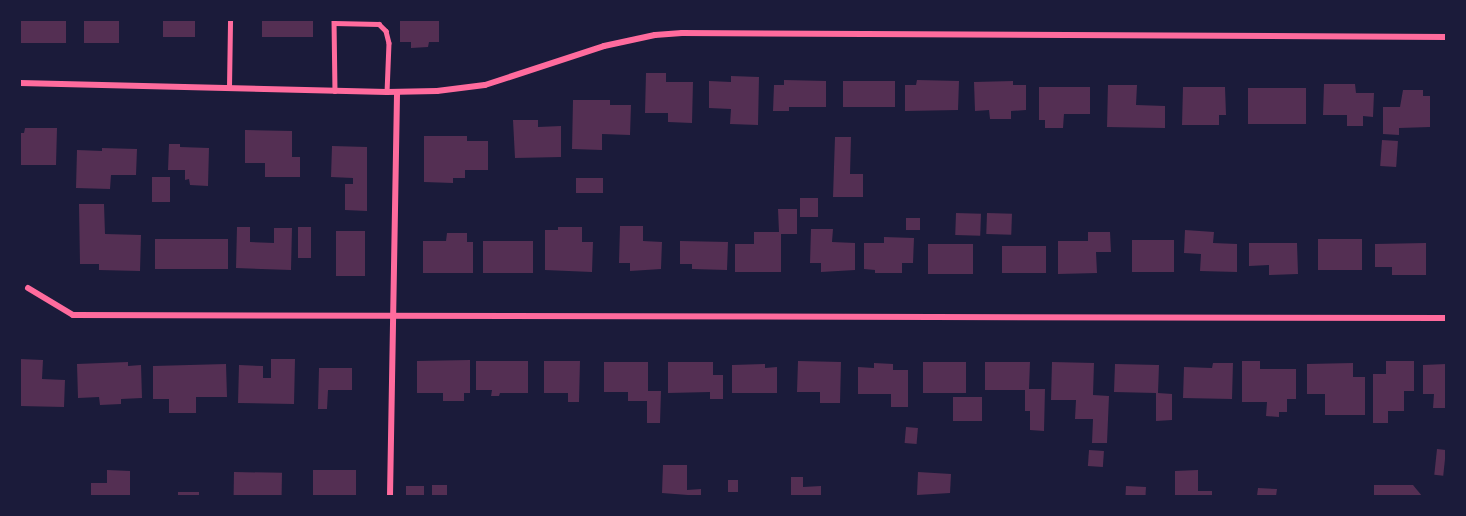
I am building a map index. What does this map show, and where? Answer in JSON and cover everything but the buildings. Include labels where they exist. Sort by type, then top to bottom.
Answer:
[{"type":"street","points":[[20,83],[397,92],[485,85],[604,46],[682,33],[1446,37]]},
{"type":"street","points":[[390,496],[397,92]]},
{"type":"street","points":[[28,288],[73,315],[1446,318]]},
{"type":"lane","points":[[229,87],[230,20]]},
{"type":"lane","points":[[335,91],[334,21],[379,24],[386,31],[389,43],[387,92]]}]
